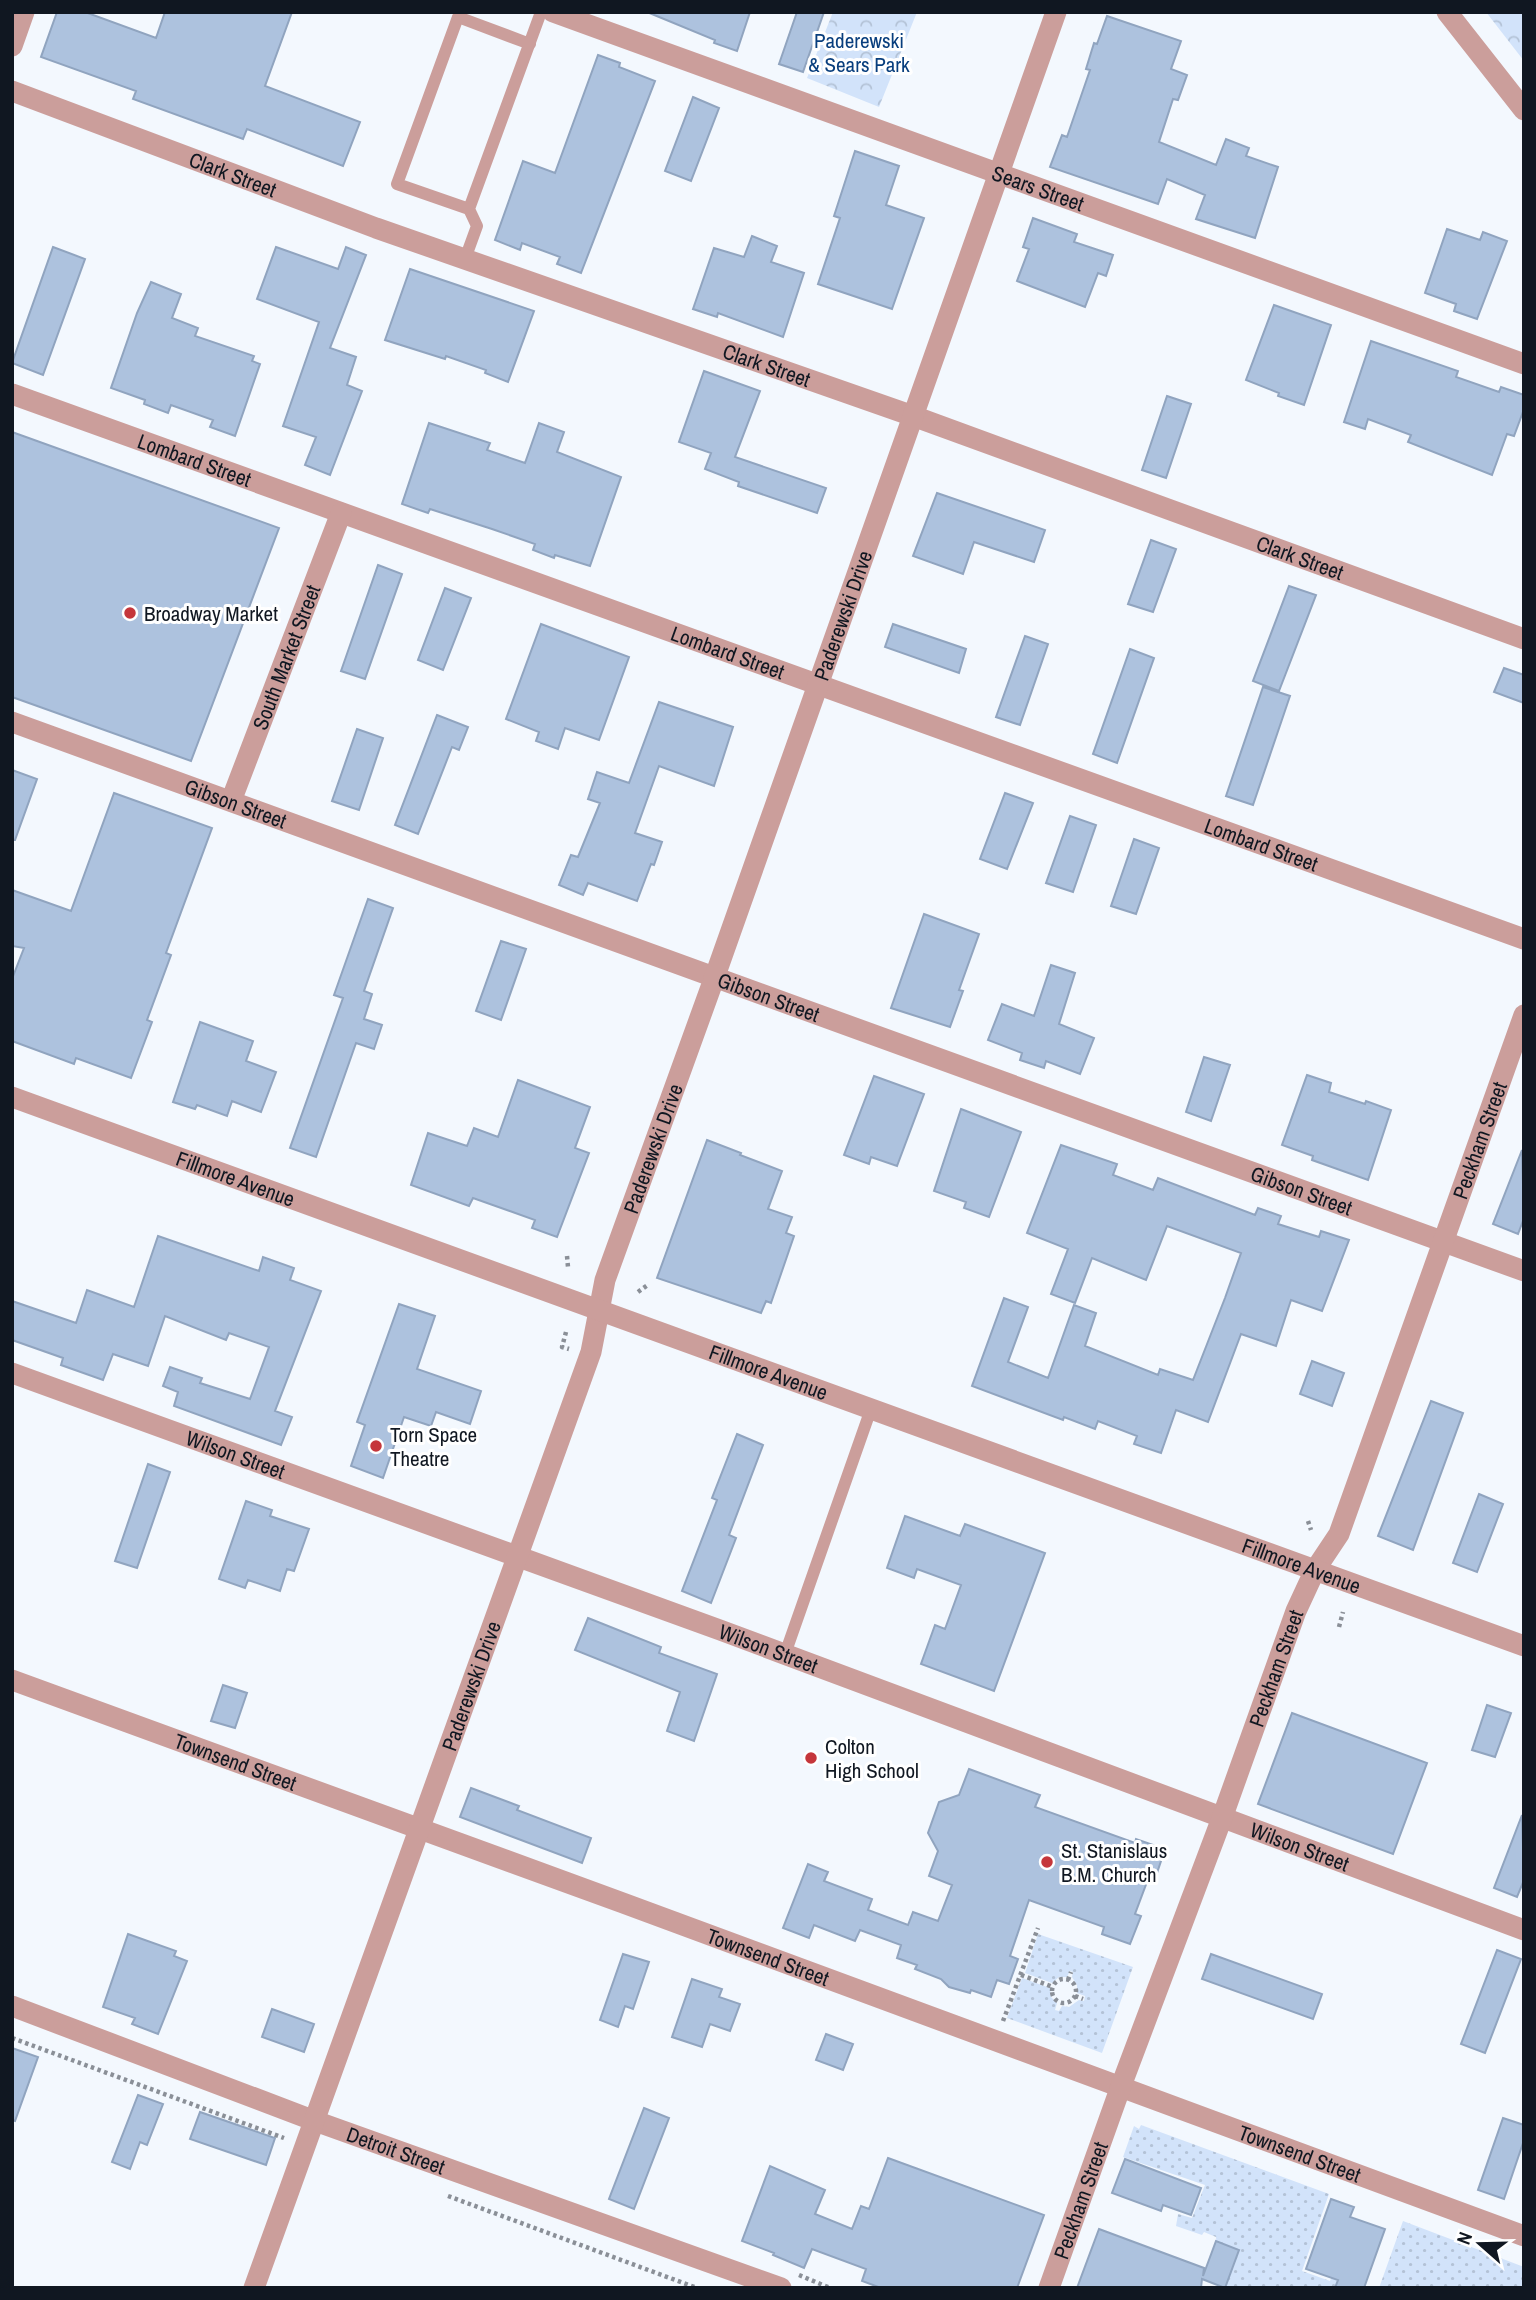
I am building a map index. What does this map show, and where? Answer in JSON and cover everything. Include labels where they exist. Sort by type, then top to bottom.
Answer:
[{"type":"street","points":[[12,46],[24,12]]},
{"type":"street","name":"Sears Street","points":[[553,12],[1524,364]]},
{"type":"street","name":"Paderewski Drive","points":[[254,2288],[591,1352],[605,1280],[1056,12]]},
{"type":"street","points":[[1447,12],[1524,110]]},
{"type":"street","name":"Clark Street","points":[[12,91],[376,228],[913,416],[1524,639]]},
{"type":"street","name":"Lombard Street","points":[[12,394],[1524,939]]},
{"type":"street","name":"South Market Street","points":[[231,801],[341,513]]},
{"type":"street","name":"Gibson Street","points":[[12,722],[1524,1271]]},
{"type":"street","name":"Peckham Street","points":[[1049,2288],[1296,1611],[1315,1570],[1339,1534],[1524,1015]]},
{"type":"street","name":"Fillmore Avenue","points":[[12,1097],[1524,1646]]},
{"type":"street","name":"Wilson Street","points":[[12,1373],[785,1654],[1524,1930]]},
{"type":"street","name":"Townsend Street","points":[[12,1680],[1524,2236]]},
{"type":"street","name":"Detroit Street","points":[[12,2006],[315,2121],[781,2288]]},
{"type":"lane","points":[[468,209],[541,12]]},
{"type":"lane","points":[[465,259],[477,226],[468,209],[397,184],[458,17],[530,44]]},
{"type":"lane","points":[[785,1654],[871,1409]]},
{"type":"path","points":[[567,1256],[568,1267]]},
{"type":"path","points":[[638,1292],[649,1284]]},
{"type":"path","points":[[562,1347],[566,1332]]},
{"type":"path","points":[[1308,1521],[1311,1530]]},
{"type":"path","points":[[1339,1626],[1343,1612]]},
{"type":"path","points":[[1003,2022],[1038,1928]]},
{"type":"path","points":[[1068,1980],[1071,1972]]},
{"type":"path","points":[[1021,1975],[1053,1987]]},
{"type":"path","points":[[1068,1980],[1058,1981],[1052,1994],[1060,2002],[1067,2002],[1075,1996]]},
{"type":"path","points":[[1068,1980],[1075,1987],[1075,1996]]},
{"type":"path","points":[[1075,1996],[1083,1999]]},
{"type":"path","points":[[1057,2010],[1060,2002]]},
{"type":"path","points":[[12,2038],[306,2145]]},
{"type":"path","points":[[445,2194],[697,2288]]},
{"type":"green space","name":"Paderewski & Sears Park","points":[[833,12],[917,12],[879,107],[807,78]]},
{"type":"green space","points":[[1486,12],[1524,12],[1524,61]]},
{"type":"green space","points":[[1038,1934],[1133,1967],[1102,2053],[1007,2018],[1022,1978],[1050,1988],[1051,1997],[1057,2003],[1055,2010],[1059,2011],[1062,2006],[1069,2007],[1079,2000],[1084,2001],[1085,1996],[1077,1993],[1073,1972],[1070,1971],[1067,1977],[1059,1977],[1052,1983],[1025,1973]]},
{"type":"green space","points":[[1141,2125],[1329,2194],[1302,2271],[1330,2281],[1341,2252],[1346,2253],[1335,2288],[1219,2288],[1216,2237],[1176,2226],[1178,2214],[1192,2218],[1205,2185],[1123,2157],[1134,2126],[1139,2129]]},
{"type":"green space","points":[[1403,2221],[1524,2267],[1524,2288],[1379,2288]]},
{"type":"building","points":[[57,12],[85,12],[156,38],[165,12],[292,12],[265,86],[360,122],[343,166],[247,129],[243,139],[133,99],[136,91],[41,57]]},
{"type":"building","points":[[647,12],[750,12],[737,51]]},
{"type":"building","points":[[797,12],[824,12],[803,72],[779,64]]},
{"type":"building","points":[[1107,16],[1181,41],[1171,69],[1187,75],[1178,100],[1173,99],[1159,142],[1216,165],[1226,139],[1249,148],[1246,156],[1278,167],[1255,238],[1196,219],[1205,195],[1167,179],[1158,204],[1050,167],[1062,135],[1067,137],[1090,70],[1086,69],[1094,43],[1097,44]]},
{"type":"building","points":[[598,55],[620,63],[619,67],[655,81],[581,273],[557,264],[560,257],[522,243],[520,250],[495,240],[523,161],[555,173]]},
{"type":"building","points":[[693,97],[719,108],[691,181],[665,171]]},
{"type":"building","points":[[855,151],[899,166],[886,205],[924,218],[892,309],[818,284],[840,218],[834,216]]},
{"type":"building","points":[[1033,218],[1077,234],[1074,242],[1113,255],[1106,276],[1098,273],[1085,307],[1017,281],[1029,249],[1023,247]]},
{"type":"building","points":[[1447,229],[1480,240],[1483,232],[1507,241],[1477,319],[1454,311],[1456,304],[1425,293]]},
{"type":"building","points":[[752,236],[777,246],[771,262],[804,273],[783,337],[718,313],[717,317],[693,309],[714,248],[744,257]]},
{"type":"building","points":[[53,247],[85,259],[43,375],[12,363]]},
{"type":"building","points":[[276,247],[338,269],[346,247],[366,255],[330,348],[356,357],[347,385],[362,391],[330,475],[305,465],[316,437],[283,426],[319,322],[257,299]]},
{"type":"building","points":[[410,269],[534,311],[508,382],[485,373],[486,370],[446,356],[445,359],[385,340]]},
{"type":"building","points":[[151,282],[181,294],[172,318],[198,328],[195,336],[254,356],[252,361],[260,364],[235,436],[210,427],[213,420],[171,405],[168,413],[144,404],[145,400],[111,388],[137,313]]},
{"type":"building","points":[[1274,305],[1331,325],[1304,405],[1246,380]]},
{"type":"building","points":[[1371,341],[1458,371],[1456,377],[1499,392],[1501,387],[1524,395],[1524,409],[1514,436],[1507,434],[1492,475],[1408,442],[1411,435],[1368,419],[1365,429],[1344,422]]},
{"type":"building","points":[[704,371],[760,391],[735,457],[826,488],[817,513],[738,486],[739,482],[705,469],[711,453],[679,442]]},
{"type":"building","points":[[1167,396],[1191,404],[1166,478],[1142,470]]},
{"type":"building","points":[[429,423],[490,443],[487,450],[525,463],[539,423],[564,432],[557,452],[621,477],[590,566],[555,555],[554,558],[533,550],[535,544],[492,529],[430,509],[428,513],[402,504]]},
{"type":"building","name":"Broadway Market","points":[[12,432],[279,528],[191,761],[12,697]]},
{"type":"building","points":[[937,493],[1045,530],[1034,562],[974,542],[963,574],[913,556]]},
{"type":"building","points":[[1151,540],[1176,549],[1153,612],[1128,604]]},
{"type":"building","points":[[378,565],[402,574],[365,679],[341,671]]},
{"type":"building","points":[[1289,586],[1316,595],[1279,691],[1253,681]]},
{"type":"building","points":[[445,588],[471,598],[443,670],[418,660]]},
{"type":"building","points":[[541,624],[629,657],[599,740],[565,728],[558,749],[536,741],[539,732],[506,719]]},
{"type":"building","points":[[893,624],[966,649],[959,673],[885,647]]},
{"type":"building","points":[[1025,636],[1048,644],[1020,725],[996,717]]},
{"type":"building","points":[[1130,649],[1154,658],[1117,763],[1093,754]]},
{"type":"building","points":[[1504,668],[1524,675],[1524,703],[1494,692]]},
{"type":"building","points":[[1263,687],[1290,696],[1253,805],[1226,796]]},
{"type":"building","points":[[659,702],[733,727],[714,786],[659,766],[635,833],[662,842],[637,901],[588,883],[583,895],[559,885],[571,855],[578,857],[600,803],[588,799],[597,772],[629,783]]},
{"type":"building","points":[[437,715],[468,727],[459,750],[452,747],[418,834],[395,825]]},
{"type":"building","points":[[357,729],[383,738],[359,810],[332,801]]},
{"type":"building","points":[[12,770],[37,779],[15,840],[12,840]]},
{"type":"building","points":[[114,793],[212,828],[166,953],[171,955],[147,1020],[152,1022],[131,1078],[76,1058],[74,1064],[12,1041],[12,979],[24,948],[12,946],[12,890],[71,911]]},
{"type":"building","points":[[1005,793],[1033,803],[1007,869],[980,859]]},
{"type":"building","points":[[1070,816],[1096,825],[1073,892],[1046,883]]},
{"type":"building","points":[[1134,839],[1159,848],[1136,914],[1111,906]]},
{"type":"building","points":[[368,899],[393,908],[364,991],[372,994],[364,1019],[382,1025],[374,1049],[356,1043],[316,1157],[290,1148],[343,998],[334,995]]},
{"type":"building","points":[[924,914],[979,934],[959,990],[963,991],[950,1027],[891,1008]]},
{"type":"building","points":[[501,941],[526,949],[501,1020],[476,1011]]},
{"type":"building","points":[[1051,965],[1075,973],[1059,1024],[1094,1038],[1080,1074],[1046,1061],[1044,1068],[1020,1060],[1022,1053],[988,1040],[1002,1004],[1034,1016]]},
{"type":"building","points":[[200,1022],[253,1041],[246,1061],[276,1072],[261,1112],[232,1101],[227,1116],[197,1105],[195,1109],[173,1102]]},
{"type":"building","points":[[1204,1057],[1230,1065],[1211,1121],[1186,1112]]},
{"type":"building","points":[[1307,1075],[1331,1083],[1329,1092],[1391,1110],[1368,1180],[1312,1160],[1313,1156],[1282,1145]]},
{"type":"building","points":[[874,1076],[924,1094],[897,1166],[871,1157],[869,1164],[844,1155]]},
{"type":"building","points":[[518,1080],[590,1107],[575,1148],[589,1153],[557,1237],[532,1228],[535,1220],[473,1198],[469,1206],[411,1185],[428,1133],[467,1146],[474,1128],[498,1137]]},
{"type":"building","points":[[961,1109],[1021,1132],[989,1217],[964,1208],[966,1202],[934,1191]]},
{"type":"building","points":[[707,1140],[782,1171],[768,1209],[792,1217],[786,1233],[794,1236],[771,1303],[766,1301],[761,1313],[657,1278]]},
{"type":"building","points":[[1061,1145],[1117,1164],[1113,1175],[1153,1190],[1158,1178],[1255,1215],[1258,1208],[1281,1216],[1278,1224],[1319,1237],[1321,1231],[1349,1240],[1322,1311],[1291,1300],[1276,1346],[1241,1334],[1208,1422],[1176,1410],[1161,1453],[1134,1444],[1137,1436],[1098,1421],[1095,1429],[972,1386],[1004,1298],[1028,1307],[1008,1362],[1048,1378],[1074,1305],[1096,1313],[1085,1346],[1158,1375],[1160,1369],[1193,1380],[1225,1298],[1241,1253],[1167,1226],[1146,1280],[1092,1258],[1075,1303],[1051,1294],[1068,1249],[1027,1233]]},
{"type":"building","points":[[1522,1150],[1524,1218],[1518,1234],[1493,1224]]},
{"type":"building","points":[[158,1236],[259,1271],[263,1257],[294,1268],[290,1280],[321,1291],[275,1411],[292,1417],[281,1445],[174,1406],[178,1392],[163,1386],[170,1367],[202,1378],[200,1383],[250,1399],[269,1347],[229,1333],[226,1340],[165,1316],[148,1366],[113,1354],[103,1380],[61,1365],[63,1358],[12,1340],[12,1301],[76,1323],[87,1290],[134,1307]]},
{"type":"building","points":[[399,1304],[435,1316],[417,1369],[481,1391],[470,1424],[436,1412],[431,1426],[404,1417],[383,1478],[351,1466],[365,1425],[357,1422]]},
{"type":"building","points":[[1312,1361],[1344,1373],[1332,1406],[1300,1394]]},
{"type":"building","points":[[1431,1401],[1463,1413],[1413,1550],[1378,1536]]},
{"type":"building","points":[[737,1434],[763,1445],[729,1535],[736,1538],[711,1603],[682,1591],[717,1500],[712,1498]]},
{"type":"building","points":[[148,1464],[170,1472],[137,1568],[115,1561]]},
{"type":"building","points":[[1479,1494],[1503,1504],[1477,1572],[1453,1563]]},
{"type":"building","points":[[246,1501],[272,1510],[270,1516],[309,1529],[294,1571],[287,1569],[280,1591],[248,1580],[245,1588],[219,1579]]},
{"type":"building","points":[[905,1516],[960,1536],[965,1524],[1045,1553],[994,1691],[921,1664],[935,1625],[945,1629],[961,1585],[917,1569],[914,1578],[887,1568]]},
{"type":"building","points":[[588,1618],[661,1647],[659,1653],[717,1674],[694,1741],[667,1731],[680,1692],[575,1650]]},
{"type":"building","points":[[223,1685],[247,1693],[235,1728],[211,1721]]},
{"type":"building","points":[[1487,1705],[1511,1713],[1495,1757],[1472,1750]]},
{"type":"building","points":[[1292,1713],[1427,1763],[1393,1854],[1258,1804]]},
{"type":"building","name":"St. Stanislaus B.M. Church","points":[[969,1769],[1040,1795],[1035,1807],[1135,1843],[1136,1839],[1165,1849],[1156,1876],[1150,1874],[1135,1914],[1141,1916],[1130,1944],[1102,1934],[1104,1927],[1029,1900],[1010,1956],[1018,1959],[1009,1984],[997,1980],[991,1997],[971,1990],[970,1993],[949,1987],[941,1979],[915,1969],[917,1965],[897,1958],[901,1945],[860,1930],[855,1941],[814,1925],[809,1938],[783,1928],[808,1864],[828,1872],[824,1881],[872,1899],[868,1910],[908,1925],[913,1912],[938,1921],[952,1885],[929,1876],[938,1851],[928,1833],[939,1802],[959,1795]]},
{"type":"building","points":[[471,1788],[519,1806],[517,1810],[591,1838],[582,1863],[460,1817]]},
{"type":"building","points":[[1522,1815],[1524,1880],[1517,1897],[1494,1888]]},
{"type":"building","points":[[128,1934],[176,1951],[174,1956],[187,1961],[158,2034],[132,2024],[135,2018],[103,2007]]},
{"type":"building","points":[[1497,1950],[1521,1959],[1485,2053],[1461,2044]]},
{"type":"building","points":[[623,1954],[649,1962],[633,2009],[625,2006],[618,2027],[600,2020]]},
{"type":"building","points":[[1211,1954],[1322,1994],[1313,2019],[1202,1979]]},
{"type":"building","points":[[692,1979],[722,1989],[719,1997],[740,2004],[730,2031],[710,2024],[702,2047],[672,2037]]},
{"type":"building","points":[[272,2009],[314,2024],[304,2052],[262,2037]]},
{"type":"building","points":[[826,2034],[853,2044],[843,2070],[816,2060]]},
{"type":"building","points":[[12,2048],[38,2057],[15,2121],[12,2120]]},
{"type":"building","points":[[138,2095],[163,2104],[147,2145],[140,2142],[130,2169],[112,2162]]},
{"type":"building","points":[[644,2108],[669,2118],[634,2209],[609,2199]]},
{"type":"building","points":[[200,2112],[275,2138],[266,2165],[190,2139]]},
{"type":"building","points":[[1503,2118],[1524,2125],[1524,2140],[1504,2199],[1478,2190]]},
{"type":"building","points":[[888,2158],[1044,2215],[1017,2288],[881,2288],[862,2281],[866,2269],[812,2249],[804,2268],[742,2241],[770,2166],[825,2190],[815,2214],[852,2229],[861,2206],[869,2209]]},
{"type":"building","points":[[1125,2159],[1201,2188],[1191,2215],[1163,2205],[1161,2211],[1112,2193]]},
{"type":"building","points":[[1331,2199],[1354,2207],[1350,2217],[1385,2229],[1364,2288],[1335,2288],[1338,2280],[1306,2269]]},
{"type":"building","points":[[1099,2229],[1204,2268],[1203,2276],[1216,2241],[1239,2250],[1225,2288],[1202,2279],[1201,2288],[1077,2288]]},
{"type":"place","name":"Broadway Market","points":[[130,613]]},
{"type":"place","name":"Torn Space Theatre","points":[[376,1446]]},
{"type":"place","name":"Colton High School","points":[[811,1758]]},
{"type":"place","name":"St. Stanislaus B.M. Church","points":[[1047,1862]]}]
